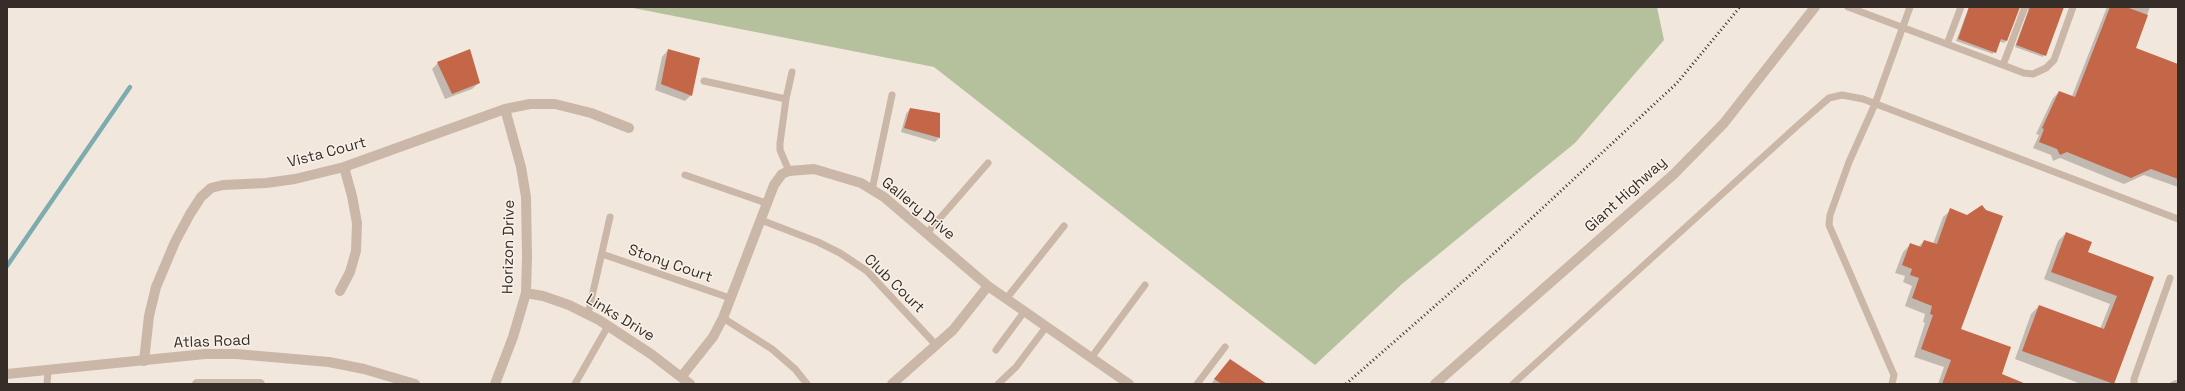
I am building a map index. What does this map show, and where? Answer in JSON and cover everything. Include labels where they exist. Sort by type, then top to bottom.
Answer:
[{"type":"street","name":"Giant Highway","points":[[1436,384],[1674,174],[1724,123],[1772,64],[1815,7]]},
{"type":"street","name":"Vista Court","points":[[144,361],[149,316],[156,287],[175,242],[201,197],[211,188],[223,185],[266,183],[295,179],[344,167],[506,109],[530,104],[555,104],[591,113],[629,128]]},
{"type":"street","name":"Horizon Drive","points":[[494,384],[513,337],[526,293],[528,235],[526,197],[521,167],[506,109]]},
{"type":"street","points":[[340,291],[350,272],[356,251],[357,223],[352,196],[344,167]]},
{"type":"street","name":"Gallery Drive","points":[[789,171],[814,169],[861,183],[887,200],[988,286],[1129,384]]},
{"type":"street","points":[[682,376],[713,338],[723,318],[774,185],[782,174],[789,171]]},
{"type":"street","points":[[892,384],[954,330],[988,286]]},
{"type":"street","name":"Links Drive","points":[[526,293],[543,296],[588,314],[682,376],[690,384]]},
{"type":"street","name":"Atlas Road","points":[[7,374],[205,354],[274,356],[329,362],[364,369],[415,384]]},
{"type":"street","points":[[197,384],[260,384]]},
{"type":"lane","points":[[1848,7],[2003,65],[2033,74],[2046,68],[2054,60],[2073,7]]},
{"type":"lane","points":[[1892,384],[1894,375],[1829,225],[1830,215],[1849,162],[1875,104],[1910,7]]},
{"type":"lane","points":[[1947,44],[1961,7]]},
{"type":"lane","points":[[2003,65],[2025,7]]},
{"type":"lane","points":[[789,171],[780,150],[786,99],[792,72]]},
{"type":"lane","points":[[704,81],[786,99]]},
{"type":"lane","points":[[872,190],[892,95]]},
{"type":"lane","points":[[1514,384],[1829,98],[1842,95],[1875,104],[2178,218]]},
{"type":"lane","points":[[927,233],[988,163]]},
{"type":"lane","points":[[685,175],[766,203]]},
{"type":"lane","points":[[588,314],[610,217]]},
{"type":"lane","name":"Club Court","points":[[761,220],[818,242],[840,253],[867,271],[937,346]]},
{"type":"lane","points":[[1006,299],[1064,226]]},
{"type":"lane","name":"Stony Court","points":[[602,254],[730,298]]},
{"type":"lane","points":[[2134,384],[2134,379],[2170,278]]},
{"type":"lane","points":[[1091,358],[1145,285]]},
{"type":"lane","points":[[996,350],[1024,312]]},
{"type":"lane","points":[[723,318],[772,349],[795,369],[807,384]]},
{"type":"lane","points":[[575,384],[608,326]]},
{"type":"lane","points":[[998,384],[1016,367],[1046,327]]},
{"type":"lane","points":[[1196,384],[1224,347]]},
{"type":"lane","points":[[47,384],[48,371]]},
{"type":"green space","points":[[628,7],[1657,7],[1664,40],[1575,143],[1402,284],[1315,365],[934,67]]},
{"type":"building","points":[[1969,7],[2020,7],[2007,41],[2001,39],[1996,53],[1958,39]]},
{"type":"building","points":[[2030,7],[2064,7],[2046,56],[2016,45]]},
{"type":"building","points":[[2110,7],[2126,7],[2148,15],[2136,48],[2178,64],[2178,179],[2151,169],[2131,178],[2067,152],[2060,155],[2057,149],[2039,142],[2044,129],[2042,128],[2059,91],[2075,97]]},
{"type":"building","points":[[470,49],[480,83],[452,94],[437,62]]},
{"type":"building","points":[[668,49],[700,58],[692,96],[661,84]]},
{"type":"building","points":[[910,108],[940,113],[940,138],[904,128]]},
{"type":"building","points":[[1982,205],[1986,210],[2003,216],[1961,329],[2011,347],[2002,374],[2026,384],[1942,384],[1951,360],[1921,349],[1933,315],[1930,314],[1932,306],[1912,298],[1919,278],[1910,275],[1912,269],[1902,265],[1910,243],[1921,247],[1924,240],[1937,244],[1950,208],[1967,215]]},
{"type":"building","points":[[2066,232],[2092,242],[2088,252],[2154,277],[2114,384],[2022,351],[2039,305],[2104,329],[2117,296],[2051,272]]},
{"type":"building","points":[[1230,359],[1267,384],[1222,384],[1214,379]]},
{"type":"waterway","points":[[7,266],[130,87]]},
{"type":"railway","points":[[1346,384],[1476,270],[1677,83],[1740,7]]}]
